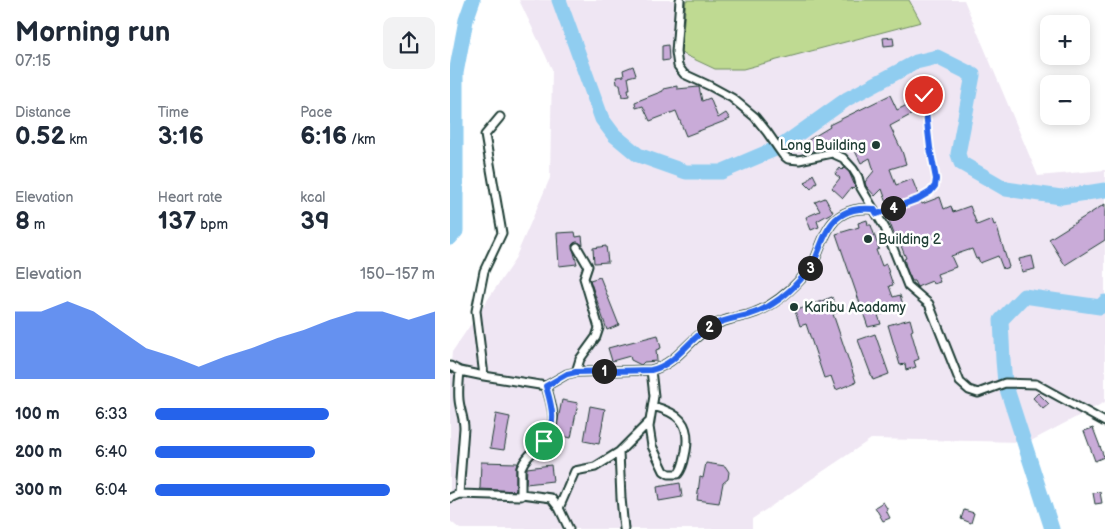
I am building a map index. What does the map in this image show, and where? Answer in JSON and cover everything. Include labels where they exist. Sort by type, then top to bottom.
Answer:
[{"type":"street","points":[[680,0],[676,58],[681,71],[688,77],[732,98],[754,117],[788,159],[793,160],[827,153],[843,158],[857,174],[861,188],[885,228],[908,286],[929,304],[960,382],[969,390],[978,393],[1005,383],[1036,384],[1105,422]]},
{"type":"street","points":[[484,376],[476,311],[484,271],[502,233],[485,136],[500,118]]},
{"type":"street","points":[[450,366],[460,371],[484,376],[546,386],[567,374],[576,372],[657,369],[674,358],[708,328],[727,320],[750,314],[774,302],[788,292],[812,265],[830,226],[836,219],[851,210],[876,212]]},
{"type":"street","points":[[576,372],[580,359],[596,337],[599,328],[584,278],[588,266],[577,247]]},
{"type":"street","points":[[651,370],[654,396],[652,406],[649,435],[664,471],[669,474],[678,474],[682,469],[684,460],[688,440],[687,430],[676,416],[666,410],[652,406]]},
{"type":"street","points":[[459,494],[464,428],[458,392],[460,371]]},
{"type":"street","points":[[522,494],[521,468],[524,462],[550,434],[552,428],[551,403],[546,386]]},
{"type":"street","points":[[559,508],[575,471],[595,467],[619,452],[650,422]]},
{"type":"street","points":[[619,452],[624,529]]},
{"type":"street","points":[[450,498],[459,494],[520,496],[522,494],[551,498],[559,508],[569,529]]},
{"type":"path","points":[[876,212],[918,199],[930,192],[935,186],[936,179],[930,148],[924,95]]},
{"type":"shaded area","name":"Karibu Acadamy","points":[[519,0],[964,0],[1038,176],[1105,170],[1105,402],[1029,442],[871,439],[752,519],[752,529],[460,529],[450,521],[450,374],[452,352],[514,261],[550,178],[552,69]]},
{"type":"green space","points":[[686,0],[909,0],[921,22],[743,69],[715,69],[681,53]]},
{"type":"building","points":[[893,37],[894,45],[884,46],[883,38]]},
{"type":"building","points":[[668,45],[669,60],[662,61],[662,46]]},
{"type":"building","points":[[633,66],[636,75],[628,77],[629,96],[622,97],[620,84],[617,84],[616,77],[624,76],[623,70]]},
{"type":"building","points":[[677,86],[677,89],[699,87],[702,101],[710,98],[718,118],[726,113],[730,119],[686,136],[676,111],[650,121],[643,106],[636,108],[635,102],[663,91],[663,89]]},
{"type":"building","points":[[890,95],[897,110],[913,102],[918,111],[890,126],[906,164],[890,169],[896,185],[912,179],[922,204],[940,197],[944,209],[951,206],[953,212],[970,206],[977,225],[992,219],[994,225],[996,224],[1009,267],[1003,269],[998,256],[980,263],[972,249],[951,256],[956,267],[937,274],[940,282],[933,284],[932,281],[917,287],[907,270],[904,259],[906,258],[899,241],[897,242],[888,218],[890,218],[888,212],[890,211],[882,189],[875,196],[866,186],[865,182],[874,171],[870,158],[861,163],[852,145],[841,150],[836,138],[805,153],[800,145],[830,127],[829,125]]},
{"type":"building","points":[[840,168],[842,170],[844,168],[849,172],[855,186],[843,198],[832,188],[840,178],[835,174]]},
{"type":"building","points":[[813,174],[817,182],[811,189],[805,183]]},
{"type":"building","points":[[825,198],[833,212],[817,221],[819,227],[811,230],[806,217],[820,211],[815,202]]},
{"type":"building","points":[[1105,204],[1105,240],[1065,265],[1049,239]]},
{"type":"building","points":[[867,220],[868,225],[871,225],[879,249],[876,250],[882,266],[886,264],[893,285],[889,286],[893,297],[900,295],[904,308],[878,315],[881,324],[868,327],[836,234],[859,227],[858,223]]},
{"type":"building","points":[[575,232],[576,237],[582,236],[583,245],[577,242],[572,245],[577,264],[559,266],[557,233]]},
{"type":"building","points":[[606,246],[608,262],[594,263],[593,248]]},
{"type":"building","points":[[1032,256],[1035,269],[1022,272],[1019,259]]},
{"type":"building","points":[[600,277],[619,325],[607,330],[590,280]]},
{"type":"building","points":[[832,297],[838,312],[833,314],[856,382],[836,390],[831,376],[824,378],[806,324],[800,326],[795,311]]},
{"type":"building","points":[[910,319],[913,330],[911,331],[919,359],[914,361],[916,367],[906,370],[905,364],[900,365],[888,325]]},
{"type":"building","points":[[875,334],[889,374],[873,380],[858,340]]},
{"type":"building","points":[[658,335],[661,348],[656,350],[657,361],[644,362],[641,365],[631,360],[630,356],[612,361],[608,348]]},
{"type":"building","points":[[1038,393],[1049,404],[1043,409],[1033,398]]},
{"type":"building","points":[[562,400],[578,403],[571,438],[555,434]]},
{"type":"building","points":[[590,406],[605,409],[599,444],[584,441]]},
{"type":"building","points":[[496,414],[510,417],[504,450],[490,448]]},
{"type":"building","points":[[1093,428],[1104,457],[1095,461],[1084,431]]},
{"type":"building","points":[[481,462],[517,463],[516,491],[480,489]]},
{"type":"building","points":[[706,463],[725,466],[729,472],[728,479],[723,483],[719,503],[697,500],[700,477],[703,478]]},
{"type":"building","points":[[551,465],[553,481],[526,484],[527,468]]},
{"type":"building","points":[[680,483],[682,497],[659,501],[657,487]]},
{"type":"building","points":[[1100,492],[1102,503],[1095,504],[1093,493]]},
{"type":"building","points":[[883,502],[890,518],[883,521],[875,507]]},
{"type":"building","points":[[964,510],[974,513],[971,523],[961,519]]},
{"type":"waterway","points":[[450,238],[456,231],[456,73],[466,20],[473,0]]},
{"type":"waterway","points":[[559,0],[602,119],[614,135],[638,155],[686,172],[721,172],[780,147],[847,99],[916,62],[937,57],[973,75],[958,154],[961,163],[1006,189],[1061,197],[1105,190]]},
{"type":"waterway","points":[[1052,529],[1005,383],[1001,320],[1024,296],[1100,307],[1105,302]]},
{"type":"place","name":"Long Building","points":[[876,145]]},
{"type":"place","name":"Building 2","points":[[868,239]]},
{"type":"place","name":"Karibu Acadamy","points":[[794,307]]},
{"type":"route","points":[[544,441],[552,428],[551,403],[546,386],[567,374],[576,372],[657,369],[689,346],[708,328],[719,322],[765,308],[788,292],[812,265],[830,226],[844,213],[861,208],[874,209],[877,214],[918,199],[930,192],[935,186],[936,179],[930,148],[924,95]]}]
